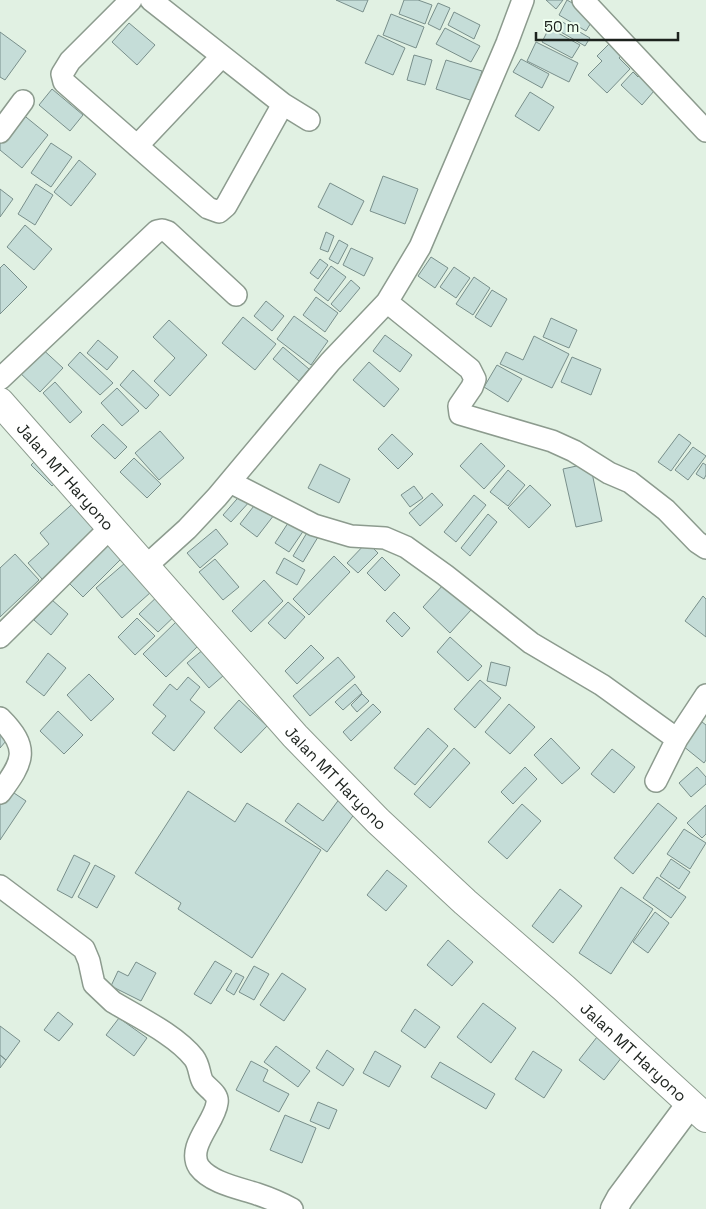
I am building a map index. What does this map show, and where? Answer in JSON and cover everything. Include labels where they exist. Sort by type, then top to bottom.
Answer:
[{"type":"main road","name":"Jalan MT Haryono","points":[[0,402],[295,736],[378,821],[465,902],[564,988],[698,1111]]},
{"type":"street","points":[[131,0],[70,61],[62,74],[64,82],[208,208],[219,212],[226,206],[283,104]]},
{"type":"street","points":[[150,0],[283,104],[309,120]]},
{"type":"street","points":[[145,567],[187,529],[230,482],[330,362],[387,302],[420,247],[507,43],[522,0]]},
{"type":"street","points":[[583,0],[706,131]]},
{"type":"street","points":[[137,146],[222,56]]},
{"type":"street","points":[[0,132],[23,101]]},
{"type":"street","points":[[0,379],[157,231],[168,232],[236,295]]},
{"type":"street","points":[[387,302],[470,369],[475,379],[459,406],[460,414],[552,441],[574,450],[609,473],[630,482],[666,510],[697,542],[706,548]]},
{"type":"street","points":[[230,482],[314,525],[351,536],[385,538],[406,547],[445,575],[531,643],[602,685],[677,739]]},
{"type":"street","points":[[0,637],[111,528]]},
{"type":"street","points":[[656,781],[677,739],[706,695]]},
{"type":"street","points":[[0,718],[13,731],[21,748],[17,767],[0,793]]},
{"type":"street","points":[[0,886],[84,950],[89,960],[94,984],[108,997],[180,1043],[195,1059],[201,1070],[202,1080],[217,1097],[218,1105],[197,1147],[196,1156],[200,1168],[215,1179],[292,1209]]},
{"type":"street","points":[[614,1209],[620,1198],[698,1111]]},
{"type":"building","points":[[336,0],[368,0],[363,12]]},
{"type":"building","points":[[404,0],[418,0],[432,5],[425,24],[399,14]]},
{"type":"building","points":[[546,0],[563,0],[556,9]]},
{"type":"building","points":[[567,0],[595,16],[586,31],[559,15]]},
{"type":"building","points":[[438,3],[450,8],[440,30],[428,24]]},
{"type":"building","points":[[454,12],[480,25],[474,39],[448,25]]},
{"type":"building","points":[[391,14],[424,27],[416,48],[383,35]]},
{"type":"building","points":[[559,20],[590,38],[585,46],[554,28]]},
{"type":"building","points":[[129,23],[155,45],[137,65],[112,42]]},
{"type":"building","points":[[445,28],[480,46],[471,62],[436,44]]},
{"type":"building","points":[[549,28],[580,45],[572,58],[542,42]]},
{"type":"building","points":[[0,32],[26,51],[5,80],[0,77]]},
{"type":"building","points":[[378,35],[405,48],[393,75],[365,63]]},
{"type":"building","points":[[615,38],[626,50],[619,58],[630,69],[607,93],[588,75],[602,61],[597,56]]},
{"type":"building","points":[[536,42],[578,63],[569,82],[527,61]]},
{"type":"building","points":[[414,55],[432,60],[425,85],[407,80]]},
{"type":"building","points":[[521,59],[549,74],[542,88],[513,72]]},
{"type":"building","points":[[446,60],[482,71],[473,101],[436,89]]},
{"type":"building","points":[[644,70],[660,84],[642,105],[621,85],[633,72],[638,77]]},
{"type":"building","points":[[52,89],[83,115],[70,131],[39,105]]},
{"type":"building","points":[[530,92],[554,107],[539,131],[515,116]]},
{"type":"building","points":[[21,113],[48,135],[22,168],[0,150],[0,141]]},
{"type":"building","points":[[51,143],[72,157],[51,187],[31,173]]},
{"type":"building","points":[[79,160],[96,174],[71,206],[54,192]]},
{"type":"building","points":[[383,176],[418,189],[405,224],[370,211]]},
{"type":"building","points":[[330,183],[364,201],[352,225],[318,207]]},
{"type":"building","points":[[36,184],[53,195],[35,225],[18,214]]},
{"type":"building","points":[[0,189],[13,199],[0,217]]},
{"type":"building","points":[[25,225],[52,249],[34,270],[7,247]]},
{"type":"building","points":[[326,232],[334,236],[328,252],[320,249]]},
{"type":"building","points":[[339,240],[348,245],[338,264],[329,259]]},
{"type":"building","points":[[351,248],[373,258],[364,276],[343,265]]},
{"type":"building","points":[[431,257],[448,268],[435,288],[418,276]]},
{"type":"building","points":[[320,259],[328,265],[318,279],[310,273]]},
{"type":"building","points":[[4,264],[27,287],[0,314],[0,268]]},
{"type":"building","points":[[331,266],[346,277],[328,301],[314,290]]},
{"type":"building","points":[[454,267],[470,278],[456,298],[440,287]]},
{"type":"building","points":[[474,277],[490,288],[473,315],[456,304]]},
{"type":"building","points":[[351,280],[360,288],[340,312],[331,304]]},
{"type":"building","points":[[492,290],[507,299],[491,327],[475,317]]},
{"type":"building","points":[[316,297],[338,313],[325,332],[303,315]]},
{"type":"building","points":[[266,301],[284,316],[272,331],[254,316]]},
{"type":"building","points":[[294,316],[328,341],[311,365],[277,339]]},
{"type":"building","points":[[243,317],[276,344],[255,370],[222,343]]},
{"type":"building","points":[[551,318],[577,330],[569,348],[543,337]]},
{"type":"building","points":[[169,320],[207,355],[170,396],[154,381],[175,358],[153,337]]},
{"type":"building","points":[[385,335],[412,355],[400,372],[373,351]]},
{"type":"building","points":[[534,336],[569,354],[552,388],[500,364],[506,352],[523,360]]},
{"type":"building","points":[[98,340],[118,357],[107,370],[87,353]]},
{"type":"building","points":[[38,345],[63,368],[40,392],[16,369]]},
{"type":"building","points":[[283,347],[309,369],[299,381],[273,359]]},
{"type":"building","points":[[80,352],[113,383],[100,395],[68,365]]},
{"type":"building","points":[[572,357],[601,369],[591,395],[561,382]]},
{"type":"building","points":[[369,362],[399,389],[384,407],[353,380]]},
{"type":"building","points":[[497,365],[522,379],[508,402],[484,387]]},
{"type":"building","points":[[133,370],[159,395],[146,409],[120,385]]},
{"type":"building","points":[[55,382],[82,412],[70,423],[43,393]]},
{"type":"building","points":[[117,388],[139,411],[122,426],[101,403]]},
{"type":"building","points":[[103,424],[127,447],[115,459],[91,436]]},
{"type":"building","points":[[160,431],[184,458],[159,480],[135,453]]},
{"type":"building","points":[[392,434],[413,454],[398,469],[378,449]]},
{"type":"building","points":[[679,434],[691,443],[671,471],[658,462]]},
{"type":"building","points":[[481,443],[505,466],[484,489],[460,466]]},
{"type":"building","points":[[693,447],[706,456],[688,480],[675,470]]},
{"type":"building","points":[[38,458],[59,479],[52,486],[31,465]]},
{"type":"building","points":[[134,458],[161,484],[147,498],[120,472]]},
{"type":"building","points":[[590,463],[602,521],[576,527],[563,469]]},
{"type":"building","points":[[703,463],[706,465],[704,479],[696,474]]},
{"type":"building","points":[[320,464],[350,479],[339,503],[308,488]]},
{"type":"building","points":[[508,470],[525,485],[508,506],[490,492]]},
{"type":"building","points":[[530,485],[551,505],[529,528],[508,508]]},
{"type":"building","points":[[414,486],[423,498],[410,507],[401,495]]},
{"type":"building","points":[[243,492],[251,500],[231,522],[223,515]]},
{"type":"building","points":[[432,493],[443,505],[420,526],[409,513]]},
{"type":"building","points":[[474,495],[486,505],[456,542],[444,532]]},
{"type":"building","points":[[79,498],[104,527],[42,579],[28,563],[49,544],[40,533]]},
{"type":"building","points":[[257,502],[274,515],[257,537],[240,524]]},
{"type":"building","points":[[488,514],[497,522],[470,556],[461,548]]},
{"type":"building","points":[[290,520],[304,530],[289,552],[275,543]]},
{"type":"building","points":[[216,529],[228,544],[200,568],[187,553]]},
{"type":"building","points":[[308,531],[318,537],[303,562],[293,556]]},
{"type":"building","points":[[109,533],[128,552],[83,597],[64,578]]},
{"type":"building","points":[[367,542],[378,553],[358,573],[347,563]]},
{"type":"building","points":[[15,554],[39,580],[0,617],[0,568]]},
{"type":"building","points":[[334,556],[350,572],[309,615],[293,599]]},
{"type":"building","points":[[382,557],[400,575],[385,591],[367,573]]},
{"type":"building","points":[[284,558],[305,570],[297,585],[276,573]]},
{"type":"building","points":[[215,559],[239,587],[223,600],[199,572]]},
{"type":"building","points":[[125,563],[151,592],[122,618],[96,588]]},
{"type":"building","points":[[264,580],[283,601],[251,632],[232,611]]},
{"type":"building","points":[[444,584],[471,610],[450,633],[423,607]]},
{"type":"building","points":[[162,592],[181,610],[158,632],[139,614]]},
{"type":"building","points":[[703,596],[706,599],[706,637],[685,621]]},
{"type":"building","points":[[52,600],[68,614],[51,635],[34,620]]},
{"type":"building","points":[[288,602],[305,617],[285,639],[268,623]]},
{"type":"building","points":[[394,612],[410,628],[402,637],[386,621]]},
{"type":"building","points":[[137,618],[155,636],[135,655],[118,637]]},
{"type":"building","points":[[177,621],[199,645],[166,677],[143,654]]},
{"type":"building","points":[[450,637],[482,666],[468,681],[437,652]]},
{"type":"building","points":[[210,644],[231,669],[209,688],[187,663]]},
{"type":"building","points":[[311,645],[324,658],[297,684],[285,671]]},
{"type":"building","points":[[48,653],[66,668],[44,696],[26,682]]},
{"type":"building","points":[[338,657],[355,677],[310,716],[293,696]]},
{"type":"building","points":[[491,662],[510,667],[506,686],[487,681]]},
{"type":"building","points":[[89,674],[114,699],[91,721],[67,695]]},
{"type":"building","points":[[188,677],[200,687],[190,700],[205,712],[174,751],[152,733],[166,716],[153,705],[170,684],[177,690]]},
{"type":"building","points":[[480,680],[501,698],[475,728],[454,709]]},
{"type":"building","points":[[355,684],[362,693],[343,710],[335,702]]},
{"type":"building","points":[[362,694],[369,701],[357,712],[351,705]]},
{"type":"building","points":[[239,700],[267,726],[241,753],[214,728]]},
{"type":"building","points":[[373,704],[381,712],[351,741],[343,732]]},
{"type":"building","points":[[509,704],[535,727],[510,754],[485,732]]},
{"type":"building","points":[[58,711],[83,735],[64,754],[40,731]]},
{"type":"building","points":[[702,722],[706,725],[706,760],[704,763],[683,746]]},
{"type":"building","points":[[0,723],[12,734],[0,748]]},
{"type":"building","points":[[428,728],[448,746],[415,785],[394,768]]},
{"type":"building","points":[[551,738],[580,768],[562,784],[534,755]]},
{"type":"building","points":[[454,748],[470,763],[430,808],[414,794]]},
{"type":"building","points":[[612,749],[635,767],[614,793],[591,774]]},
{"type":"building","points":[[525,767],[537,779],[513,804],[501,792]]},
{"type":"building","points":[[697,767],[706,777],[706,784],[691,797],[679,783]]},
{"type":"building","points":[[8,789],[26,801],[0,840],[0,801]]},
{"type":"building","points":[[188,791],[235,822],[247,803],[321,850],[252,958],[178,909],[181,903],[135,873]]},
{"type":"building","points":[[343,794],[360,806],[327,852],[285,821],[298,803],[323,821]]},
{"type":"building","points":[[658,803],[677,818],[633,874],[614,858]]},
{"type":"building","points":[[522,804],[541,821],[507,859],[488,842]]},
{"type":"building","points":[[706,805],[706,834],[702,838],[687,823]]},
{"type":"building","points":[[684,829],[706,843],[690,869],[667,854]]},
{"type":"building","points":[[74,855],[90,863],[72,898],[57,890]]},
{"type":"building","points":[[671,859],[690,872],[679,889],[660,876]]},
{"type":"building","points":[[95,865],[115,876],[97,908],[78,897]]},
{"type":"building","points":[[387,870],[407,886],[386,911],[367,895]]},
{"type":"building","points":[[657,877],[686,897],[671,918],[643,898]]},
{"type":"building","points":[[621,887],[653,909],[611,974],[579,953]]},
{"type":"building","points":[[560,889],[582,906],[553,943],[532,926]]},
{"type":"building","points":[[655,912],[669,923],[648,953],[633,942]]},
{"type":"building","points":[[448,940],[473,962],[452,986],[427,965]]},
{"type":"building","points":[[215,961],[232,971],[211,1004],[194,994]]},
{"type":"building","points":[[136,962],[156,973],[141,1001],[111,986],[118,971],[128,976]]},
{"type":"building","points":[[254,966],[269,974],[254,1000],[239,992]]},
{"type":"building","points":[[236,973],[244,977],[234,995],[226,990]]},
{"type":"building","points":[[282,973],[306,989],[284,1021],[260,1005]]},
{"type":"building","points":[[483,1003],[516,1028],[491,1063],[457,1037]]},
{"type":"building","points":[[415,1009],[440,1027],[425,1048],[401,1031]]},
{"type":"building","points":[[58,1012],[73,1024],[59,1041],[44,1030]]},
{"type":"building","points":[[119,1018],[147,1038],[134,1056],[106,1035]]},
{"type":"building","points":[[0,1026],[20,1041],[6,1060],[0,1055]]},
{"type":"building","points":[[597,1037],[622,1057],[604,1080],[579,1060]]},
{"type":"building","points":[[276,1046],[310,1071],[298,1087],[264,1062]]},
{"type":"building","points":[[327,1050],[354,1069],[343,1086],[316,1068]]},
{"type":"building","points":[[375,1051],[401,1066],[389,1087],[363,1073]]},
{"type":"building","points":[[533,1051],[562,1070],[544,1098],[515,1079]]},
{"type":"building","points":[[0,1055],[6,1060],[0,1068]]},
{"type":"building","points":[[251,1061],[268,1070],[263,1081],[289,1094],[279,1112],[236,1090]]},
{"type":"building","points":[[440,1062],[495,1094],[486,1109],[431,1077]]},
{"type":"building","points":[[318,1102],[337,1110],[329,1129],[310,1121]]},
{"type":"building","points":[[285,1115],[316,1128],[302,1163],[270,1150]]}]
